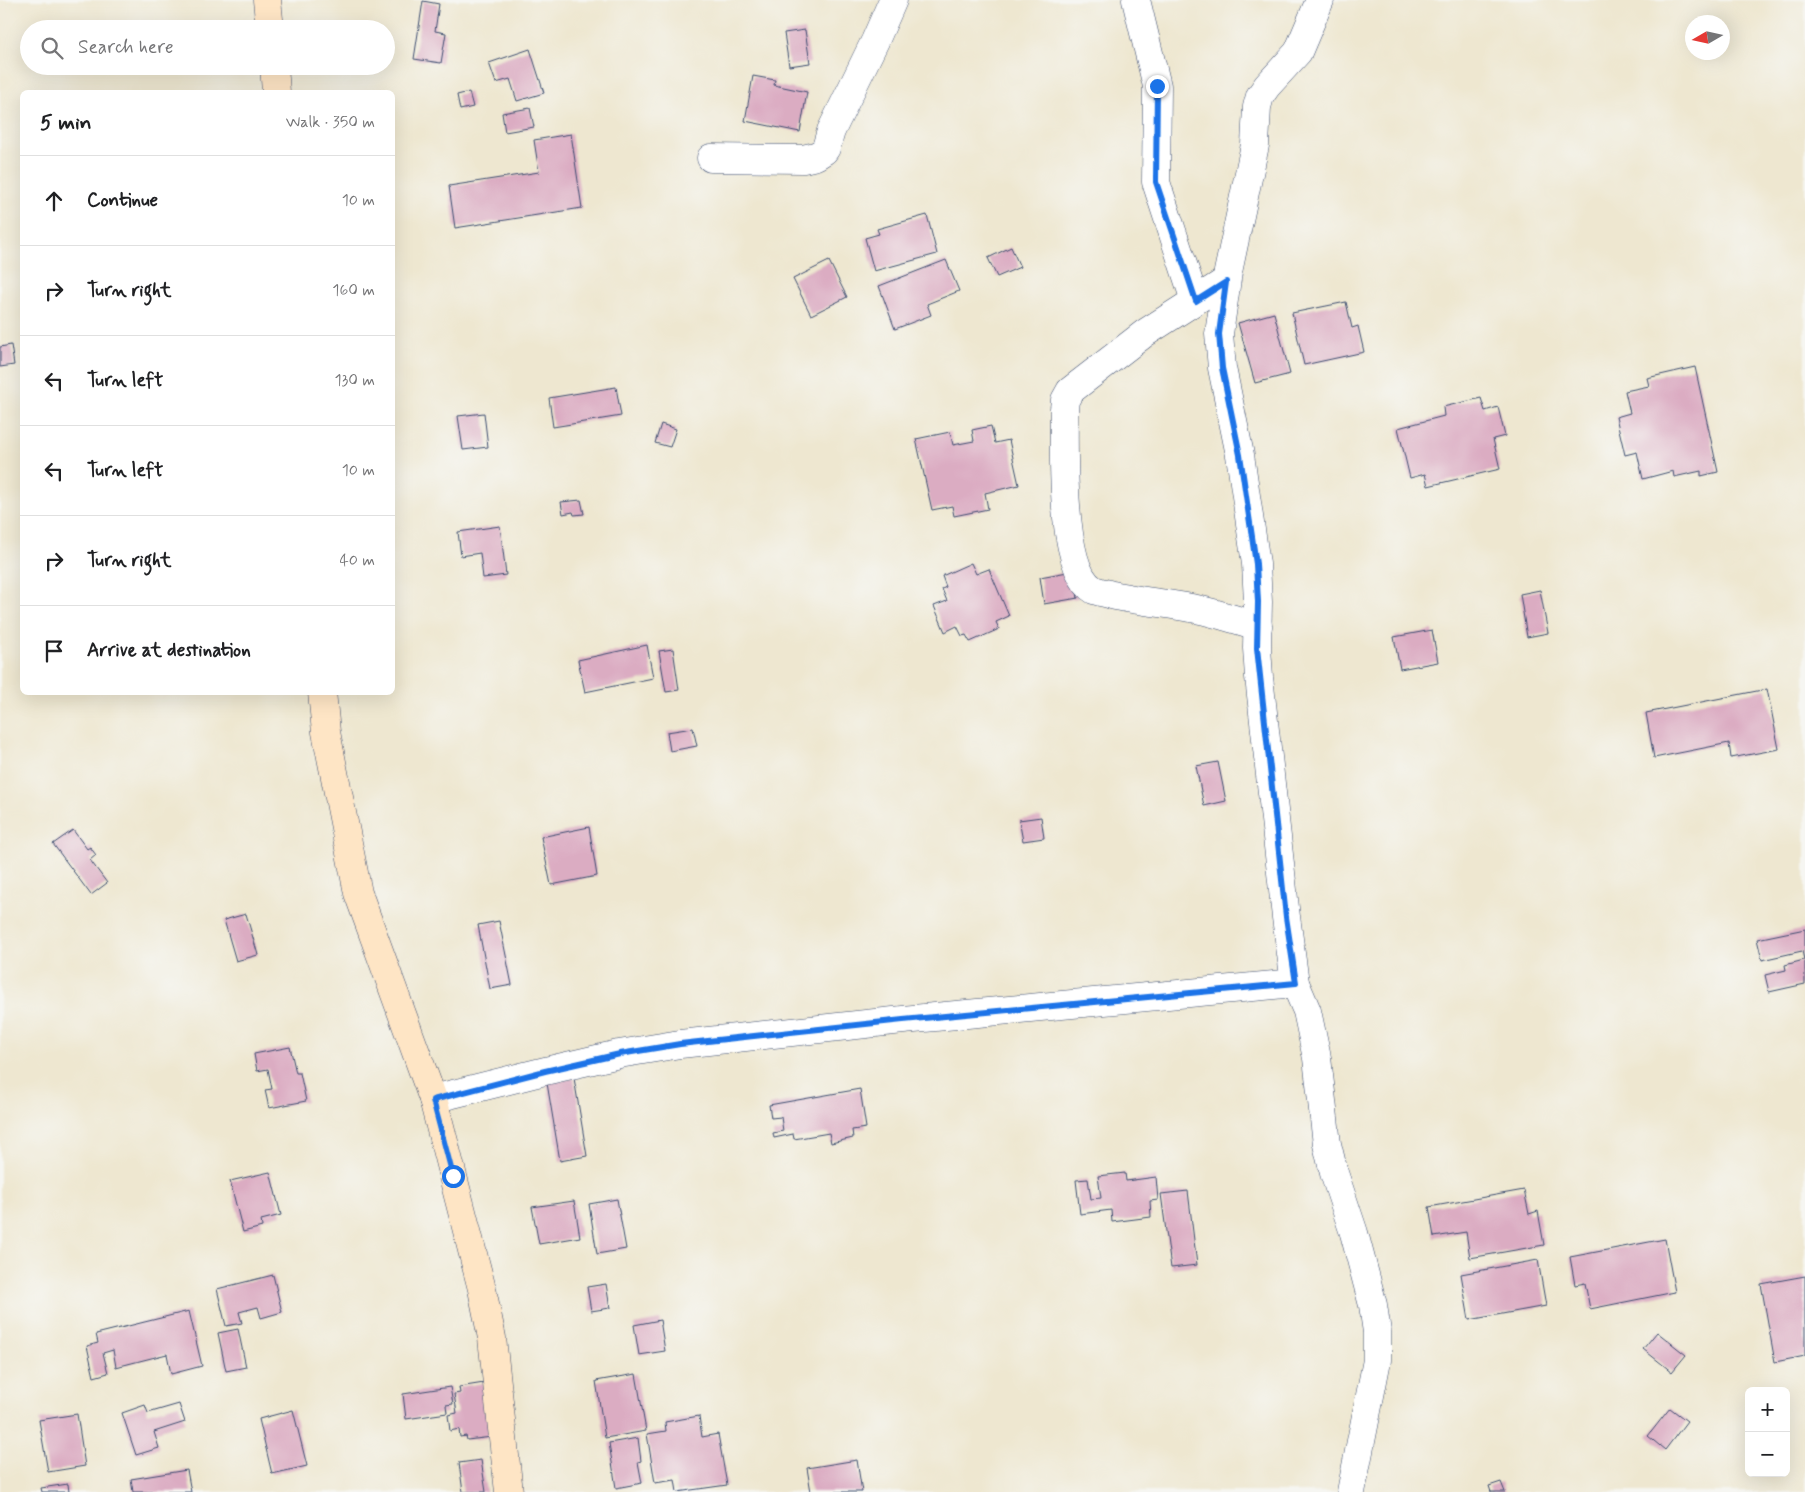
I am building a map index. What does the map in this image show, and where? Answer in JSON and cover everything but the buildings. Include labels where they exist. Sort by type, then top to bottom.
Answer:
[{"type":"street","points":[[267,0],[269,20]]},
{"type":"street","points":[[711,158],[803,159],[816,156],[824,151],[830,131],[875,41],[893,0]]},
{"type":"street","points":[[1136,0],[1157,86],[1156,182],[1196,301]]},
{"type":"street","points":[[1320,0],[1298,52],[1260,96],[1257,108],[1255,145],[1226,282],[1219,334],[1222,368],[1240,455],[1256,564],[1259,677],[1286,917],[1296,983],[1307,1011],[1317,1058],[1326,1144],[1354,1232],[1378,1332],[1377,1360],[1350,1492]]},
{"type":"street","points":[[275,75],[276,90]]},
{"type":"street","points":[[1226,282],[1145,333],[1074,387],[1065,400],[1064,475],[1066,510],[1073,554],[1087,585],[1095,590],[1124,598],[1192,608],[1258,626]]},
{"type":"street","points":[[322,695],[326,732],[358,893],[433,1100],[482,1289],[492,1338],[509,1492]]},
{"type":"street","points":[[433,1100],[591,1060],[680,1044],[903,1020],[1296,983]]},
{"type":"route","points":[[453,1176],[433,1100],[545,1071],[620,1054],[680,1044],[903,1020],[1296,983],[1286,917],[1259,677],[1256,564],[1240,455],[1222,368],[1219,334],[1226,282],[1196,301],[1156,182],[1157,86]]}]
